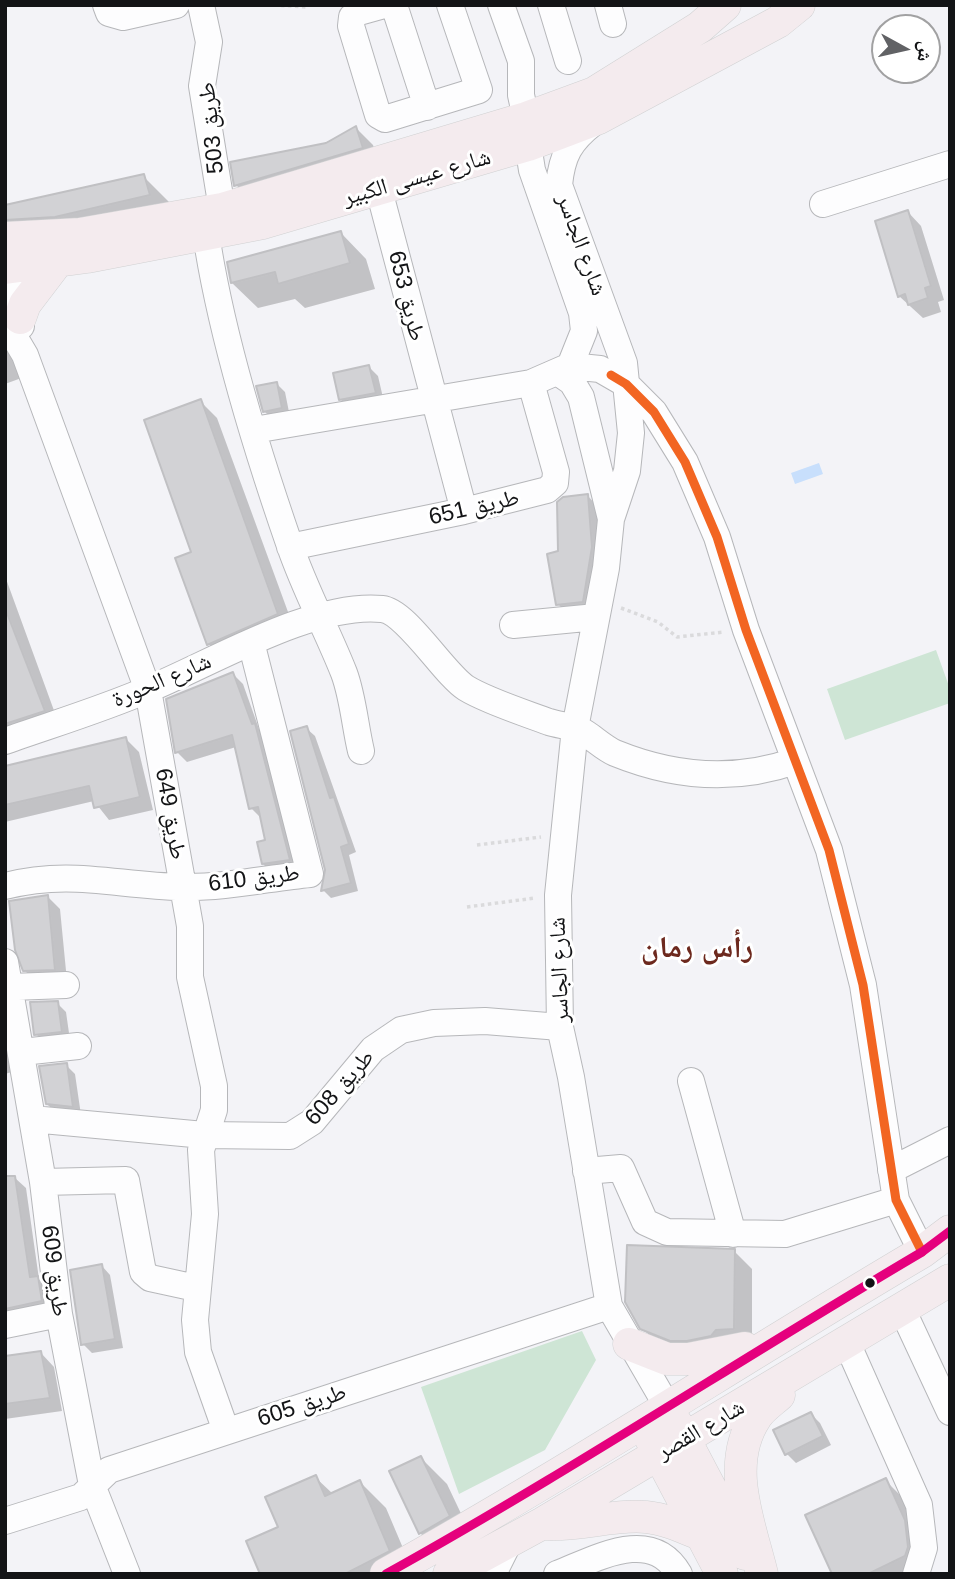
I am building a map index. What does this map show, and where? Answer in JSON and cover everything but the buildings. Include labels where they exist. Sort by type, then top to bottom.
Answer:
[{"type":"main road","name":"شارع عيسى الكبير","points":[[5,239],[214,221],[263,223],[379,190],[527,132],[559,106],[594,93],[650,60],[701,27],[725,5]]},
{"type":"main road","name":"شارع عيسى الكبير","points":[[6,267],[57,262],[214,221],[527,132],[599,118],[729,47],[780,11],[811,5]]},
{"type":"main road","points":[[13,319],[57,262]]},
{"type":"main road","name":"شارع القصر","points":[[386,1574],[491,1516],[766,1344],[922,1251],[950,1231]]},
{"type":"main road","points":[[907,1306],[950,1272]]},
{"type":"main road","name":"شارع القصر","points":[[449,1574],[672,1447],[950,1280]]},
{"type":"main road","points":[[629,1344],[667,1359],[689,1359],[766,1344]]},
{"type":"main road","points":[[762,1574],[740,1482],[742,1445],[756,1416],[808,1367]]},
{"type":"main road","points":[[654,1413],[672,1447],[755,1574]]},
{"type":"main road","points":[[672,1447],[704,1536],[722,1574]]},
{"type":"main road","points":[[542,1523],[567,1525],[647,1517],[675,1523],[704,1536]]},
{"type":"street","points":[[106,5],[114,16],[123,17],[176,5]]},
{"type":"street","name":"طريق 503","points":[[201,5],[209,42],[202,86],[214,221]]},
{"type":"street","points":[[384,5],[359,12],[352,17],[351,26],[378,115],[385,119],[479,90],[450,5]]},
{"type":"street","points":[[394,5],[427,107]]},
{"type":"street","name":"شارع الجاسر","points":[[501,5],[521,61],[521,95],[532,170],[582,313],[584,331],[564,369]]},
{"type":"street","points":[[551,5],[568,61]]},
{"type":"street","name":"شارع الجاسر","points":[[599,118],[572,139],[561,161],[559,185],[615,336],[626,384],[631,433],[627,471],[611,519],[598,608],[575,728],[558,895],[560,1027],[609,1306],[629,1344],[654,1413]]},
{"type":"street","points":[[823,204],[950,164]]},
{"type":"street","name":"طريق 653","points":[[379,190],[464,512]]},
{"type":"street","points":[[214,221],[218,299],[254,430],[290,547],[317,617],[345,675],[361,751]]},
{"type":"street","name":"طريق 649","points":[[6,267],[15,359],[148,690],[190,926],[190,977],[214,1086],[214,1110],[201,1150],[205,1214],[196,1288],[198,1352],[226,1431]]},
{"type":"street","points":[[254,430],[434,402],[531,383],[564,369],[600,369],[626,384],[654,412],[685,462],[717,537],[746,630],[829,850],[863,985],[896,1200],[922,1251]]},
{"type":"street","points":[[564,369],[581,397],[611,519]]},
{"type":"street","name":"طريق 651","points":[[290,547],[464,512],[547,490],[555,483],[556,472],[531,383]]},
{"type":"street","points":[[317,617],[364,608],[387,609],[465,688],[549,722],[575,728],[612,752],[686,774],[763,772],[795,761]]},
{"type":"street","points":[[513,625],[598,608]]},
{"type":"street","name":"شارع الحورة","points":[[5,741],[148,690],[251,642],[317,617]]},
{"type":"street","name":"طريق 610","points":[[5,886],[42,878],[80,876],[183,887],[310,874],[251,642]]},
{"type":"street","points":[[9,989],[66,985]]},
{"type":"street","name":"طريق 609","points":[[9,989],[22,1052],[22,1106],[43,1182],[59,1314],[92,1485],[127,1574]]},
{"type":"street","name":"طريق 608","points":[[22,1106],[204,1135],[281,1136],[298,1133],[312,1122],[373,1049],[401,1030],[434,1023],[485,1021],[560,1027]]},
{"type":"street","points":[[22,1052],[78,1046]]},
{"type":"street","points":[[691,1081],[733,1234]]},
{"type":"street","points":[[891,1170],[950,1140]]},
{"type":"street","points":[[586,1171],[621,1168],[645,1222],[667,1233],[785,1234],[896,1200]]},
{"type":"street","points":[[43,1182],[126,1180],[143,1272],[150,1278],[196,1288]]},
{"type":"street","name":"طريق 605","points":[[5,1521],[81,1497],[109,1470],[609,1306]]},
{"type":"street","points":[[907,1306],[949,1408]]},
{"type":"street","points":[[5,1325],[59,1314]]},
{"type":"street","points":[[847,1343],[919,1506],[923,1548],[916,1574]]},
{"type":"street","points":[[493,1574],[509,1542]]},
{"type":"street","points":[[566,1572],[622,1562],[633,1548],[657,1552],[679,1574]]},
{"type":"path","points":[[274,5],[307,7]]},
{"type":"path","points":[[598,608],[658,622],[677,637],[746,630]]},
{"type":"path","points":[[477,845],[564,834]]},
{"type":"path","points":[[467,907],[558,895]]},
{"type":"green space","points":[[936,650],[950,689],[950,703],[845,740],[827,689]]},
{"type":"green space","points":[[582,1331],[596,1360],[545,1450],[459,1494],[421,1387]]},
{"type":"water","points":[[819,463],[823,474],[795,484],[791,473]]},
{"type":"transit line","points":[[611,375],[626,384],[654,412],[685,462],[717,537],[746,630],[829,850],[863,985],[896,1200],[922,1252]]},
{"type":"transit line","points":[[386,1574],[588,1456],[922,1252],[950,1231]]},
{"type":"district","name":"رأس رمان","points":[[697,949]]}]
